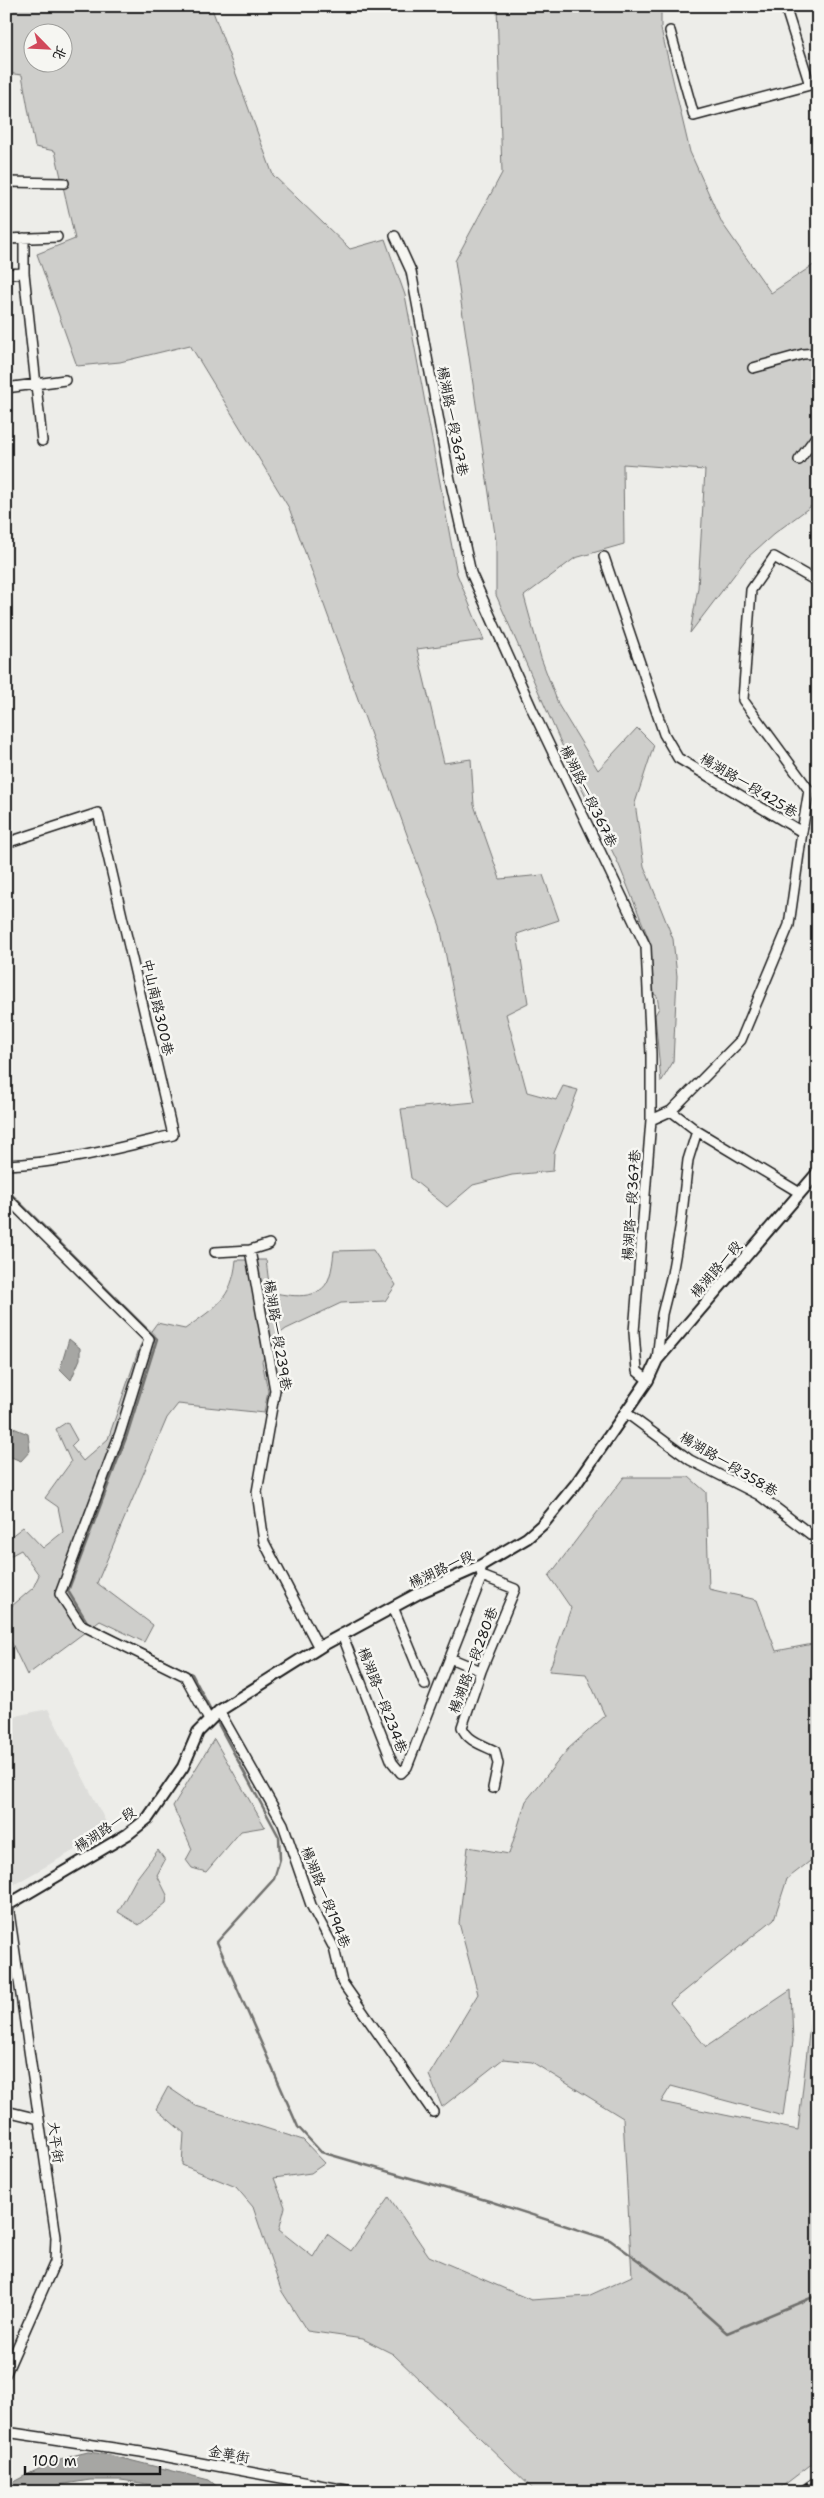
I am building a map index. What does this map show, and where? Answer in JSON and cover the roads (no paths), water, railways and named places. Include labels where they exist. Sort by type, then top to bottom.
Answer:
[{"type":"street","points":[[670,31],[694,116],[814,84],[786,6]]},
{"type":"street","points":[[6,182],[64,183]]},
{"type":"street","name":"楊湖路一段367巷","points":[[394,236],[411,271],[449,475],[471,573],[536,718],[646,947],[651,1120],[634,1332],[637,1371],[648,1380]]},
{"type":"street","points":[[6,239],[56,237]]},
{"type":"street","points":[[24,238],[24,273],[38,384],[42,441]]},
{"type":"street","points":[[6,274],[24,273]]},
{"type":"street","points":[[753,368],[803,354],[818,353]]},
{"type":"street","points":[[6,388],[65,380]]},
{"type":"street","points":[[799,460],[818,434]]},
{"type":"street","name":"楊湖路一段425巷","points":[[604,557],[664,734],[678,758],[802,832],[789,925],[741,1040],[671,1111],[651,1120]]},
{"type":"street","points":[[802,832],[809,790],[744,700],[751,590],[774,557],[818,582]]},
{"type":"street","name":"中山南路300巷","points":[[6,843],[98,813],[174,1136],[83,1156],[35,1164],[6,1165]]},
{"type":"street","points":[[671,1111],[697,1131],[800,1193]]},
{"type":"street","points":[[657,1360],[662,1314],[672,1274],[688,1160],[697,1131]]},
{"type":"street","name":"楊湖路一段","points":[[7,1906],[128,1834],[148,1818],[183,1768],[198,1732],[213,1716],[342,1634],[393,1607],[480,1572],[543,1524],[576,1484],[648,1380],[657,1360],[818,1172]]},
{"type":"street","name":"楊湖路一段194巷","points":[[6,1197],[150,1339],[120,1432],[60,1594],[80,1624],[185,1676],[283,1824],[312,1905],[334,1948],[342,1982],[434,2112]]},
{"type":"street","points":[[215,1252],[250,1250],[269,1244]]},
{"type":"street","name":"楊湖路一段239巷","points":[[250,1250],[275,1390],[258,1492],[264,1542],[319,1648]]},
{"type":"street","name":"楊湖路一段358巷","points":[[625,1412],[690,1460],[759,1494],[818,1540]]},
{"type":"street","name":"楊湖路一段280巷","points":[[401,1773],[407,1767],[450,1658],[480,1572],[515,1589],[481,1671],[462,1727],[465,1734],[472,1740],[495,1750],[498,1764],[493,1788]]},
{"type":"street","points":[[393,1607],[425,1685]]},
{"type":"street","name":"楊湖路一段234巷","points":[[342,1634],[392,1762],[401,1773]]},
{"type":"street","points":[[450,1658],[481,1671]]},
{"type":"street","name":"大平街","points":[[6,2373],[55,2262],[56,2238],[7,1906]]},
{"type":"street","points":[[6,2111],[39,2119]]},
{"type":"street","name":"金華街","points":[[6,2432],[132,2450],[356,2492]]},
{"type":"waterway","points":[[6,1189],[157,1339],[127,1435],[68,1591],[87,1622],[192,1674],[213,1714]]},
{"type":"waterway","points":[[215,1718],[279,1837],[280,1859],[274,1879],[217,1942],[298,2127],[321,2152],[489,2201],[610,2240],[675,2287],[727,2333],[818,2295]]},
{"type":"railway","points":[[795,2492],[818,2476]]}]
